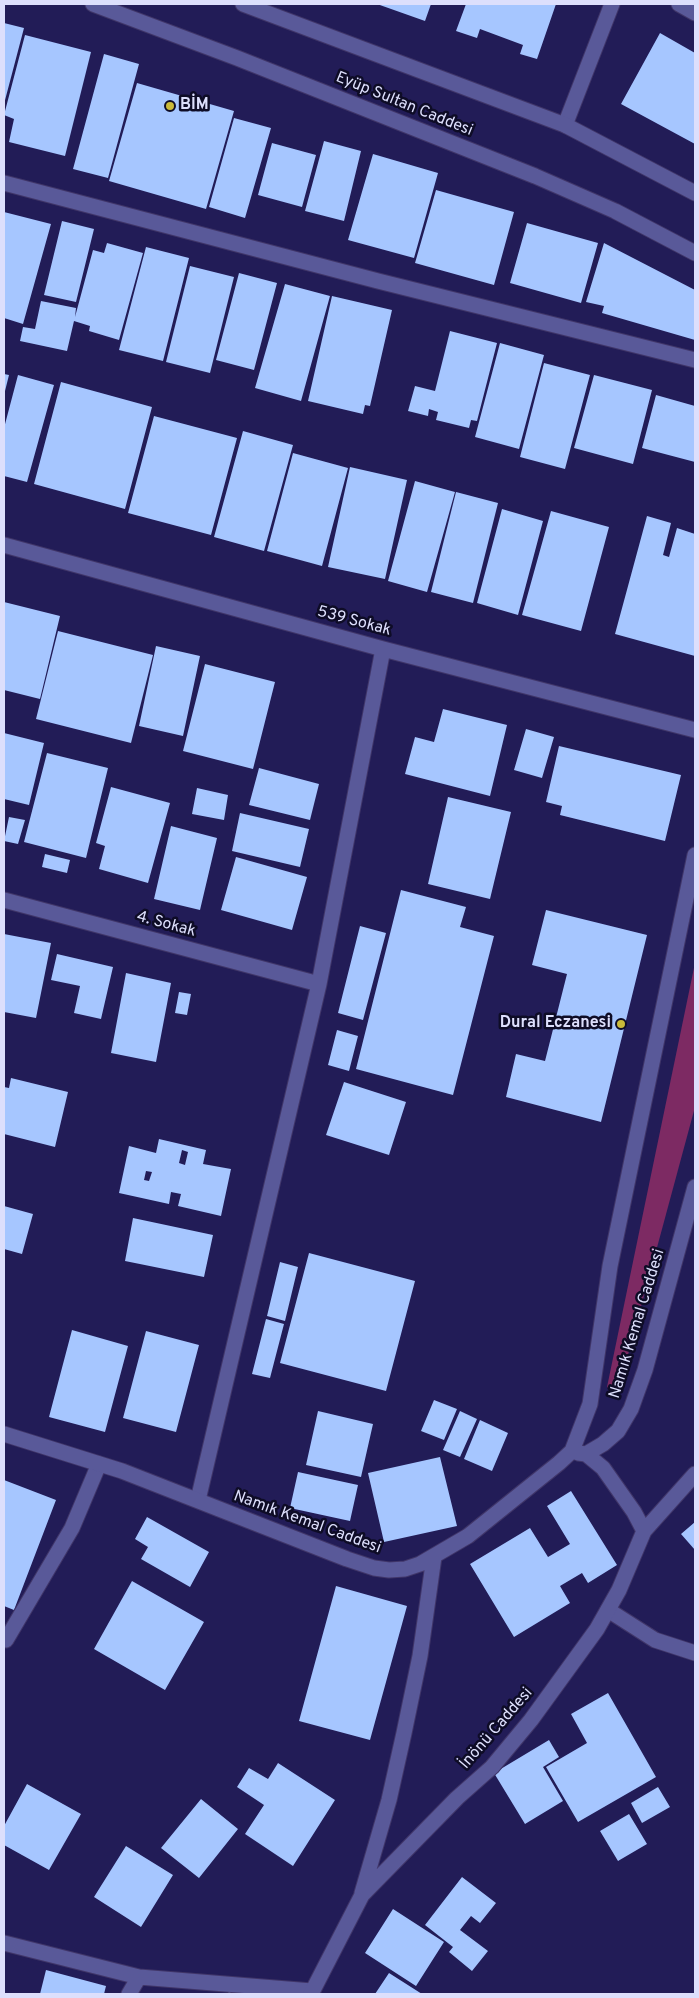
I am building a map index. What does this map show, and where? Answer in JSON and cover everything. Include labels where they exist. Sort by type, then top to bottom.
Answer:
[{"type":"street","name":"Eyüp Sultan Caddesi","points":[[92,4],[237,58],[535,176],[615,210],[695,254]]},
{"type":"street","points":[[243,4],[565,126],[695,193]]},
{"type":"street","points":[[565,126],[612,4]]},
{"type":"street","points":[[679,4],[695,13]]},
{"type":"street","points":[[4,183],[378,281],[695,360]]},
{"type":"street","name":"539 Sokak","points":[[4,545],[383,649],[695,730]]},
{"type":"street","points":[[198,1500],[319,984],[383,649]]},
{"type":"street","points":[[644,1531],[618,1487],[603,1468],[579,1453],[590,1404],[610,1266],[695,855]]},
{"type":"street","name":"4. Sokak","points":[[4,900],[319,984]]},
{"type":"street","name":"Namık Kemal Caddesi","points":[[4,1434],[99,1464],[374,1568],[389,1570],[405,1569],[420,1564],[468,1536],[579,1453],[603,1444],[618,1431],[631,1409],[645,1370],[695,1187]]},
{"type":"street","points":[[6,1640],[72,1528],[99,1464]]},
{"type":"street","name":"İnönü Caddesi","points":[[312,1992],[362,1895],[457,1798],[492,1767],[531,1720],[597,1629],[619,1590],[644,1531],[695,1474]]},
{"type":"street","points":[[362,1895],[390,1800],[420,1656],[434,1557]]},
{"type":"street","points":[[608,1610],[655,1640],[695,1653]]},
{"type":"street","points":[[4,1943],[140,1976],[312,1992]]},
{"type":"street","points":[[129,1994],[140,1976]]},
{"type":"shaded area","points":[[695,963],[695,1107],[619,1388],[612,1392],[607,1387]]},
{"type":"building","points":[[377,4],[431,4],[425,21]]},
{"type":"building","points":[[466,4],[556,4],[537,59],[520,54],[523,45],[480,29],[477,38],[456,31]]},
{"type":"building","points":[[4,23],[24,28],[4,104]]},
{"type":"building","points":[[660,33],[695,53],[695,144],[621,104]]},
{"type":"building","points":[[25,35],[91,52],[65,156],[9,142],[14,119],[4,115]]},
{"type":"building","points":[[104,54],[139,64],[108,178],[73,169]]},
{"type":"building","points":[[137,83],[234,111],[206,209],[109,181]]},
{"type":"building","points":[[234,118],[271,128],[245,218],[209,207]]},
{"type":"building","points":[[324,141],[361,151],[344,221],[305,211]]},
{"type":"building","points":[[272,143],[316,155],[302,207],[258,195]]},
{"type":"building","points":[[373,154],[438,173],[414,258],[348,240]]},
{"type":"building","points":[[436,190],[514,212],[494,285],[415,263]]},
{"type":"building","points":[[4,212],[51,224],[23,324],[4,318]]},
{"type":"building","points":[[62,221],[94,229],[76,302],[44,295]]},
{"type":"building","points":[[527,223],[598,243],[581,303],[510,283]]},
{"type":"building","points":[[107,243],[143,253],[119,340],[89,331],[90,326],[74,321],[67,351],[20,341],[23,327],[35,329],[41,301],[76,308],[75,317],[93,250],[104,253]]},
{"type":"building","points":[[604,243],[695,290],[695,340],[602,313],[604,306],[586,302]]},
{"type":"building","points":[[146,247],[189,258],[163,361],[119,350]]},
{"type":"building","points":[[190,266],[234,277],[210,373],[166,362]]},
{"type":"building","points":[[239,273],[277,283],[254,370],[216,360]]},
{"type":"building","points":[[285,284],[330,296],[301,401],[255,388]]},
{"type":"building","points":[[332,296],[392,310],[370,406],[365,405],[363,414],[308,401]]},
{"type":"building","points":[[450,331],[497,343],[477,421],[471,420],[469,428],[436,420],[438,412],[429,409],[428,416],[408,411],[415,386],[435,391]]},
{"type":"building","points":[[500,343],[544,355],[519,449],[475,437]]},
{"type":"building","points":[[544,363],[590,375],[565,469],[520,457]]},
{"type":"building","points":[[4,374],[9,375],[4,395]]},
{"type":"building","points":[[18,375],[54,385],[27,482],[4,476],[4,428]]},
{"type":"building","points":[[594,375],[652,390],[633,464],[574,448]]},
{"type":"building","points":[[61,382],[152,407],[125,509],[34,484]]},
{"type":"building","points":[[656,395],[695,406],[695,462],[642,448]]},
{"type":"building","points":[[154,416],[237,438],[211,535],[128,513]]},
{"type":"building","points":[[243,431],[293,445],[264,551],[214,537]]},
{"type":"building","points":[[293,453],[348,468],[322,566],[267,551]]},
{"type":"building","points":[[350,467],[407,480],[385,579],[328,567]]},
{"type":"building","points":[[415,481],[455,492],[427,592],[388,581]]},
{"type":"building","points":[[456,492],[498,503],[473,603],[431,592]]},
{"type":"building","points":[[502,509],[543,521],[518,615],[477,603]]},
{"type":"building","points":[[551,511],[609,527],[581,631],[522,615]]},
{"type":"building","points":[[647,516],[671,523],[663,555],[669,557],[677,528],[695,534],[695,656],[615,634]]},
{"type":"building","points":[[4,602],[60,616],[40,699],[4,690]]},
{"type":"building","points":[[58,631],[153,655],[131,743],[36,719]]},
{"type":"building","points":[[156,646],[200,656],[183,736],[139,726]]},
{"type":"building","points":[[205,664],[275,682],[253,769],[183,751]]},
{"type":"building","points":[[443,709],[507,725],[490,796],[405,774],[415,737],[434,742]]},
{"type":"building","points":[[526,729],[554,737],[542,778],[514,770]]},
{"type":"building","points":[[4,733],[44,743],[29,805],[4,799]]},
{"type":"building","points":[[559,746],[681,775],[665,841],[560,815],[562,806],[546,802]]},
{"type":"building","points":[[47,753],[108,768],[86,858],[24,842]]},
{"type":"building","points":[[259,768],[319,784],[310,820],[249,805]]},
{"type":"building","points":[[111,787],[170,803],[148,883],[99,869],[105,846],[96,843]]},
{"type":"building","points":[[197,788],[228,795],[224,820],[192,814]]},
{"type":"building","points":[[448,797],[511,812],[490,899],[428,884]]},
{"type":"building","points":[[240,813],[309,829],[300,867],[232,851]]},
{"type":"building","points":[[9,817],[25,820],[18,844],[4,841]]},
{"type":"building","points":[[171,826],[217,838],[200,910],[154,899]]},
{"type":"building","points":[[45,854],[70,860],[67,873],[42,867]]},
{"type":"building","points":[[236,857],[307,877],[292,930],[221,910]]},
{"type":"building","points":[[401,890],[466,907],[460,927],[494,936],[453,1095],[356,1069]]},
{"type":"building","points":[[546,910],[647,935],[601,1122],[506,1097],[516,1054],[545,1061],[567,974],[532,965]]},
{"type":"building","points":[[360,926],[386,933],[363,1020],[338,1013]]},
{"type":"building","points":[[4,934],[51,943],[36,1018],[4,1012]]},
{"type":"building","points":[[57,954],[113,967],[101,1019],[74,1013],[80,986],[51,980]]},
{"type":"building","points":[[126,973],[171,983],[156,1062],[111,1053]]},
{"type":"building","points":[[179,992],[191,994],[187,1015],[175,1013]]},
{"type":"building","points":[[337,1030],[358,1036],[349,1071],[328,1065]]},
{"type":"building","points":[[11,1078],[68,1092],[55,1147],[4,1134],[4,1087],[9,1088]]},
{"type":"building","points":[[344,1082],[406,1102],[389,1155],[326,1135]]},
{"type":"building","points":[[159,1139],[206,1150],[203,1164],[231,1169],[221,1216],[178,1206],[181,1194],[171,1192],[169,1204],[119,1193],[129,1146],[156,1153]],"holes":[[[182,1150],[188,1152],[185,1165],[179,1163]],[[146,1171],[152,1172],[149,1181],[144,1180]]]},
{"type":"building","points":[[4,1206],[33,1214],[22,1254],[4,1249]]},
{"type":"building","points":[[133,1218],[213,1235],[204,1277],[125,1261]]},
{"type":"building","points":[[309,1253],[415,1281],[386,1391],[280,1363]]},
{"type":"building","points":[[280,1262],[298,1267],[285,1321],[267,1316]]},
{"type":"building","points":[[266,1319],[284,1324],[270,1378],[252,1374]]},
{"type":"building","points":[[72,1330],[128,1346],[105,1432],[49,1417]]},
{"type":"building","points":[[146,1331],[199,1345],[176,1432],[123,1418]]},
{"type":"building","points":[[434,1400],[457,1409],[444,1440],[421,1431]]},
{"type":"building","points":[[318,1411],[373,1424],[361,1477],[306,1465]]},
{"type":"building","points":[[460,1411],[477,1419],[460,1457],[443,1450]]},
{"type":"building","points":[[480,1420],[508,1433],[492,1471],[464,1459]]},
{"type":"building","points":[[440,1457],[457,1526],[384,1542],[368,1473]]},
{"type":"building","points":[[298,1472],[358,1485],[350,1521],[290,1508]]},
{"type":"building","points":[[4,1480],[56,1500],[14,1610],[4,1606]]},
{"type":"building","points":[[571,1491],[617,1565],[588,1583],[582,1573],[560,1586],[570,1603],[514,1637],[470,1564],[530,1528],[548,1557],[570,1544],[547,1506]]},
{"type":"building","points":[[147,1517],[209,1552],[190,1587],[141,1559],[148,1547],[135,1539]]},
{"type":"building","points":[[695,1522],[695,1550],[681,1534]]},
{"type":"building","points":[[132,1581],[204,1622],[165,1690],[94,1649]]},
{"type":"building","points":[[336,1586],[407,1606],[370,1740],[299,1721]]},
{"type":"building","points":[[608,1693],[656,1777],[578,1822],[546,1767],[587,1743],[571,1714]]},
{"type":"building","points":[[549,1740],[559,1757],[543,1767],[563,1801],[525,1824],[494,1773]]},
{"type":"building","points":[[278,1763],[335,1800],[293,1866],[245,1834],[264,1805],[237,1787],[249,1768],[268,1779]]},
{"type":"building","points":[[27,1784],[81,1814],[49,1870],[4,1845],[4,1826]]},
{"type":"building","points":[[658,1787],[670,1807],[642,1823],[631,1803]]},
{"type":"building","points":[[201,1799],[238,1829],[199,1878],[161,1848]]},
{"type":"building","points":[[629,1814],[647,1844],[618,1861],[600,1831]]},
{"type":"building","points":[[126,1846],[173,1875],[141,1927],[94,1897]]},
{"type":"building","points":[[462,1877],[496,1903],[480,1923],[471,1916],[460,1930],[488,1951],[472,1971],[449,1952],[453,1947],[425,1925]]},
{"type":"building","points":[[393,1909],[444,1942],[416,1986],[365,1953]]},
{"type":"building","points":[[46,1970],[106,1986],[104,1994],[40,1994]]},
{"type":"building","points":[[389,1973],[422,1994],[375,1994]]},
{"type":"building","points":[[231,1986],[255,1994],[228,1994]]},
{"type":"place","name":"BİM","points":[[170,106]]},
{"type":"place","name":"Dural Eczanesi","points":[[621,1024]]}]
